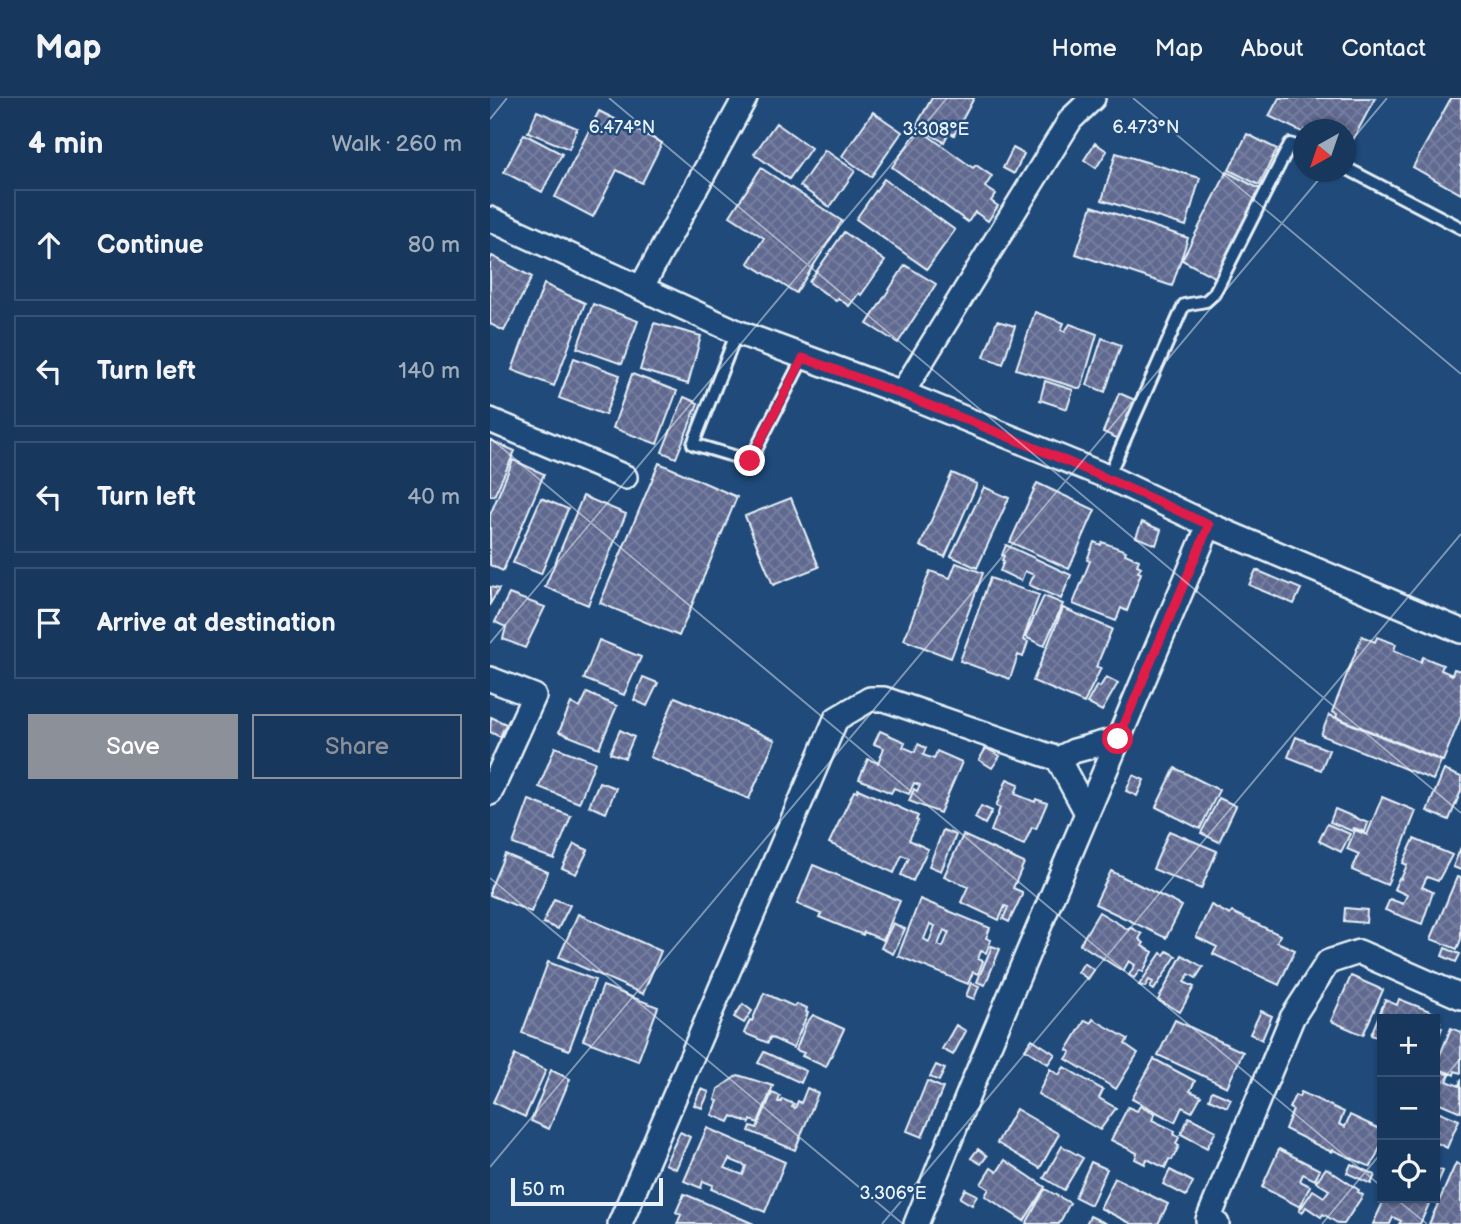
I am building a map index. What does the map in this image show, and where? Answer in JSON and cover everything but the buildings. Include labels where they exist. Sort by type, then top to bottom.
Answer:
[{"type":"street","points":[[641,288],[745,98]]},
{"type":"street","points":[[901,393],[1071,119],[1093,98]]},
{"type":"street","points":[[490,219],[737,332],[901,393],[1108,477],[1209,525],[1461,631]]},
{"type":"street","points":[[490,420],[625,477]]},
{"type":"street","points":[[916,1224],[1209,525]]},
{"type":"street","points":[[490,679],[534,696],[490,793]]},
{"type":"street","points":[[620,1224],[836,719],[870,699],[884,699],[1058,759],[1087,813]]},
{"type":"street","points":[[1058,759],[1074,751],[1118,739]]},
{"type":"street","points":[[1210,1223],[1292,1018],[1328,962],[1359,953],[1461,997]]},
{"type":"lane","points":[[1108,477],[1184,306],[1206,301],[1214,293],[1290,144],[1293,145]]},
{"type":"lane","points":[[1356,173],[1461,228]]},
{"type":"lane","points":[[737,332],[693,444],[750,461],[803,358]]},
{"type":"route","points":[[750,461],[803,358],[901,393],[1108,477],[1209,525],[1118,739]]}]
